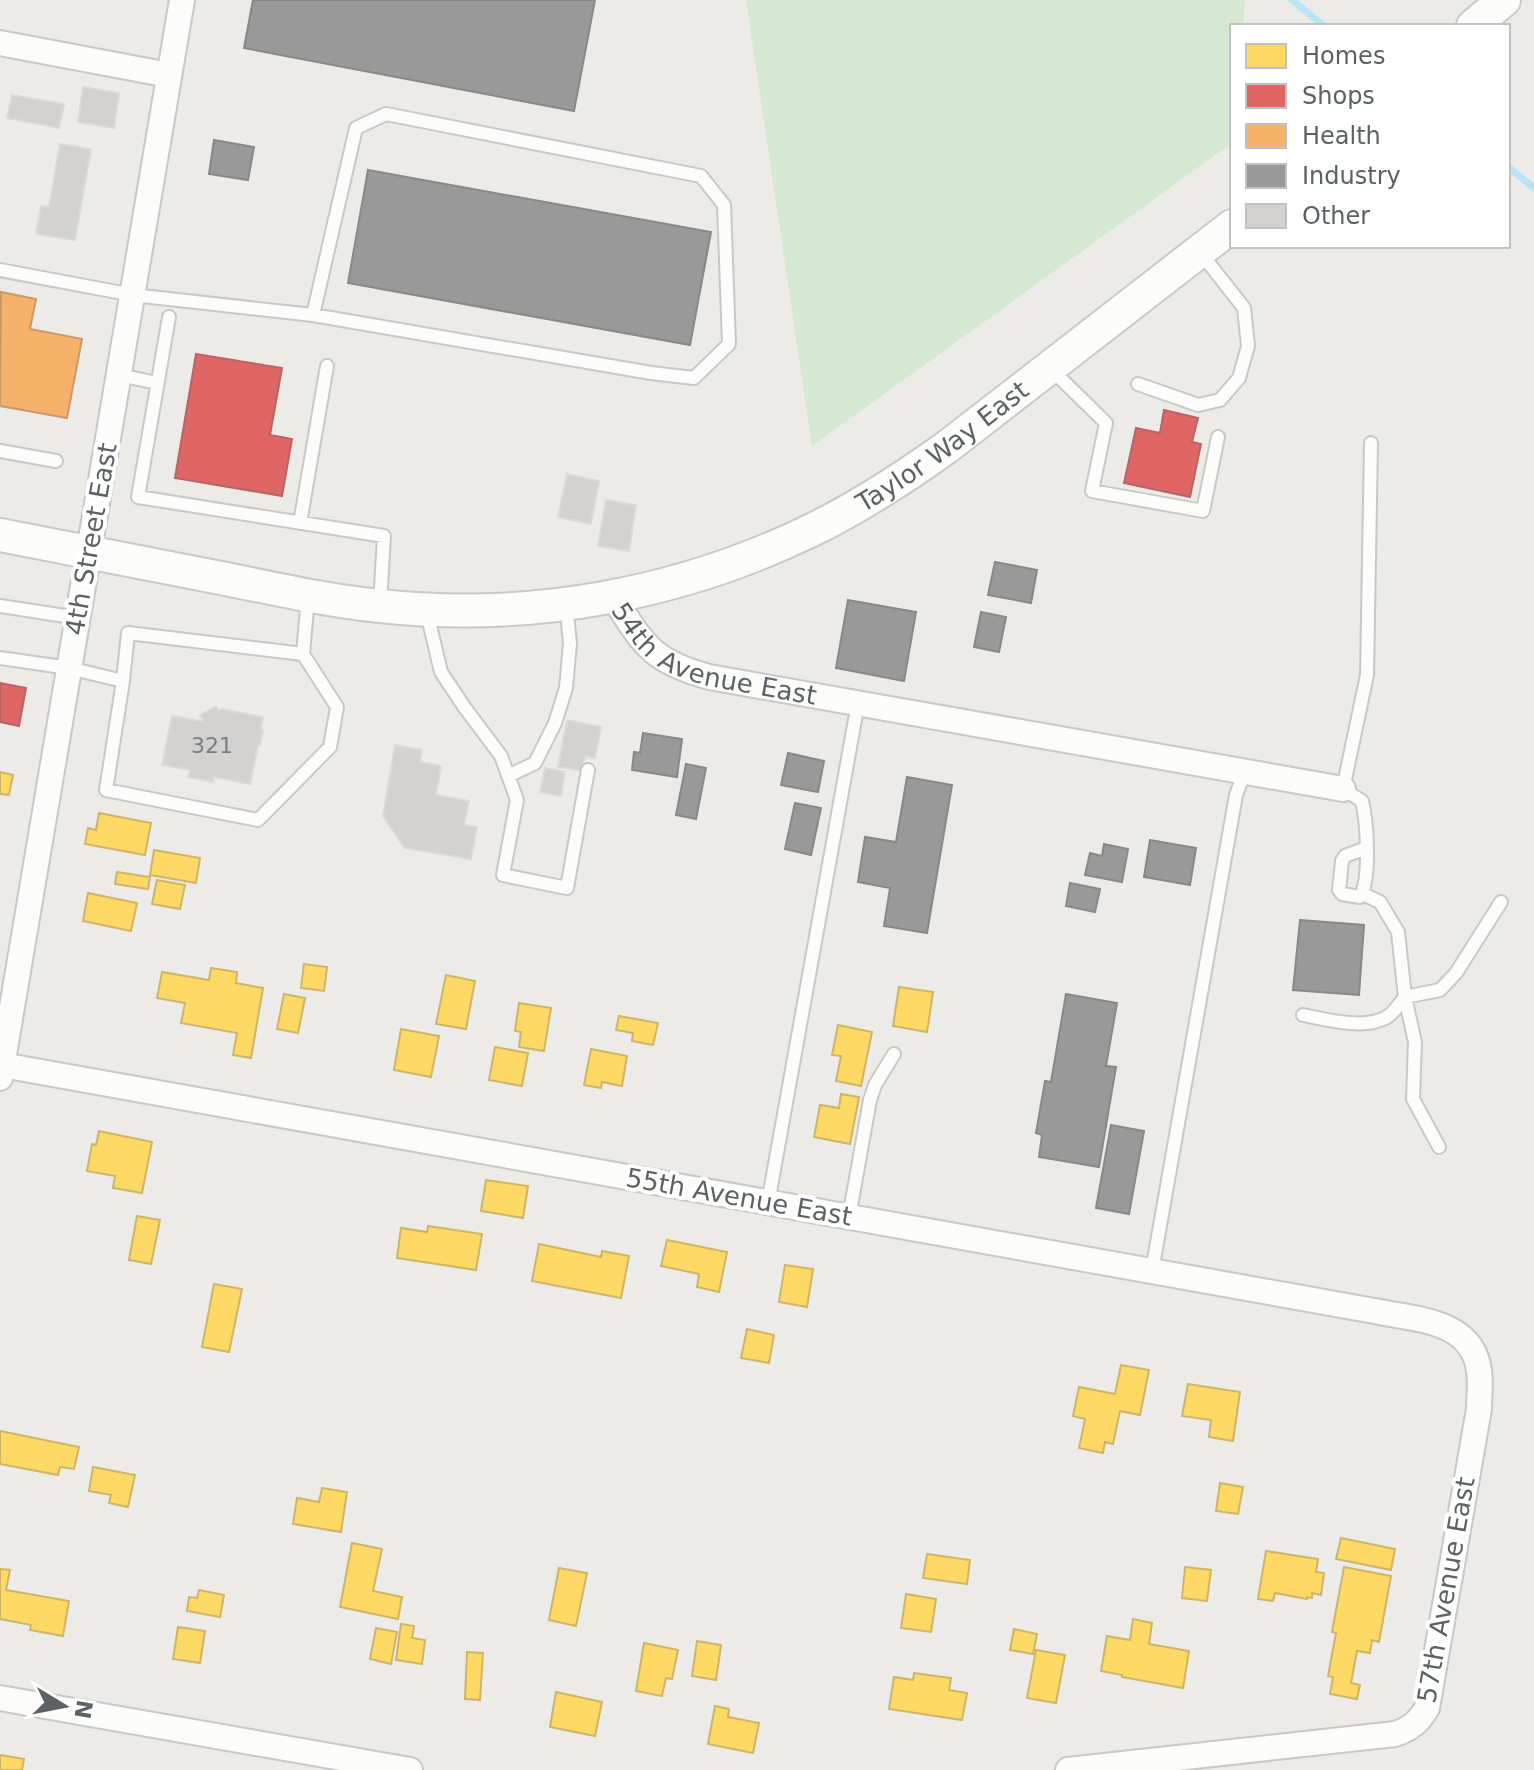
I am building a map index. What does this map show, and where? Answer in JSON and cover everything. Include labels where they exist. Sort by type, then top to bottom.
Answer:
[{"type":"main road","points":[[1475,24],[1504,0]]},
{"type":"main road","name":"Taylor Way East","points":[[613,597],[716,570],[767,551],[861,504],[905,477],[1230,228]]},
{"type":"main road","name":"54th Avenue East","points":[[0,535],[308,595],[380,606],[426,610],[520,609],[613,597]]},
{"type":"street","name":"4th Street East","points":[[1,1072],[182,0]]},
{"type":"street","points":[[0,43],[169,75]]},
{"type":"street","name":"54th Avenue East","points":[[613,597],[640,639],[668,663],[709,677],[1343,789]]},
{"type":"street","name":"55th Avenue East","points":[[1,1072],[849,1217],[1421,1320],[1455,1331],[1470,1343]]},
{"type":"street","name":"57th Avenue East","points":[[1068,1770],[1395,1734],[1420,1719],[1427,1708],[1479,1409],[1479,1372],[1470,1343]]},
{"type":"street","points":[[0,1698],[410,1770]]},
{"type":"lane","points":[[0,270],[133,295],[313,315],[694,378],[729,344],[724,205],[701,176],[386,114],[356,128],[313,315]]},
{"type":"lane","points":[[1138,384],[1198,405],[1220,400],[1239,378],[1248,346],[1244,308],[1200,252]]},
{"type":"lane","points":[[169,317],[138,497],[384,536],[380,606]]},
{"type":"lane","points":[[300,523],[327,366]]},
{"type":"lane","points":[[1050,368],[1106,423],[1092,491],[1203,511],[1218,437]]},
{"type":"lane","points":[[119,375],[157,383]]},
{"type":"lane","points":[[1366,848],[1345,856],[1342,861],[1339,890],[1342,894],[1360,897],[1367,873],[1366,816],[1362,801],[1343,789],[1367,675],[1371,443]]},
{"type":"lane","points":[[0,451],[56,461]]},
{"type":"lane","points":[[303,654],[128,633],[106,790],[258,820],[330,747],[337,707],[303,654],[308,595]]},
{"type":"lane","points":[[508,776],[535,763],[555,723],[566,688],[570,643],[566,604]]},
{"type":"lane","points":[[0,606],[78,618]]},
{"type":"lane","points":[[426,610],[441,672],[501,756],[517,800],[503,875],[567,888],[588,770]]},
{"type":"lane","points":[[0,658],[69,668],[123,681]]},
{"type":"lane","points":[[768,1203],[858,703]]},
{"type":"lane","points":[[1152,1271],[1236,795],[1245,771]]},
{"type":"lane","points":[[1363,894],[1380,902],[1398,932],[1405,997],[1415,1042],[1413,1099],[1439,1147]]},
{"type":"lane","points":[[1303,1015],[1341,1022],[1370,1022],[1388,1016],[1405,997],[1440,990],[1456,973],[1501,902]]},
{"type":"lane","points":[[849,1217],[870,1100],[875,1085],[894,1054]]},
{"type":"green space","points":[[746,0],[1245,0],[1243,24],[1230,24],[1230,144],[812,446]]},
{"type":"building: Homes","points":[[0,772],[13,775],[9,795],[0,794]]},
{"type":"building: Homes","points":[[99,813],[151,823],[145,855],[85,844],[88,828],[96,830]]},
{"type":"building: Homes","points":[[154,850],[200,858],[196,883],[150,875]]},
{"type":"building: Homes","points":[[117,872],[150,877],[148,889],[115,884]]},
{"type":"building: Homes","points":[[157,880],[185,885],[180,909],[152,904]]},
{"type":"building: Homes","points":[[88,893],[137,903],[131,931],[83,921]]},
{"type":"building: Homes","points":[[304,964],[327,967],[324,991],[301,988]]},
{"type":"building: Homes","points":[[211,968],[237,972],[236,983],[263,988],[251,1058],[233,1055],[237,1033],[181,1023],[185,1003],[157,998],[162,972],[209,980]]},
{"type":"building: Homes","points":[[446,975],[475,981],[466,1029],[436,1024]]},
{"type":"building: Homes","points":[[899,987],[933,992],[927,1032],[893,1026]]},
{"type":"building: Homes","points":[[284,994],[305,998],[298,1033],[277,1029]]},
{"type":"building: Homes","points":[[519,1003],[551,1008],[544,1051],[519,1047],[521,1032],[515,1031]]},
{"type":"building: Homes","points":[[619,1016],[658,1023],[653,1045],[632,1041],[633,1033],[616,1030]]},
{"type":"building: Homes","points":[[838,1025],[872,1032],[861,1086],[836,1081],[841,1056],[832,1055]]},
{"type":"building: Homes","points":[[401,1029],[439,1036],[431,1077],[394,1070]]},
{"type":"building: Homes","points":[[495,1047],[528,1053],[522,1086],[489,1080]]},
{"type":"building: Homes","points":[[591,1049],[627,1056],[622,1086],[602,1082],[601,1088],[584,1085]]},
{"type":"building: Homes","points":[[841,1094],[859,1097],[850,1144],[814,1137],[820,1105],[839,1108]]},
{"type":"building: Homes","points":[[99,1131],[152,1142],[142,1193],[113,1188],[115,1176],[87,1171],[92,1144],[96,1145]]},
{"type":"building: Homes","points":[[486,1180],[528,1186],[523,1218],[481,1211]]},
{"type":"building: Homes","points":[[137,1216],[160,1220],[151,1264],[129,1260]]},
{"type":"building: Homes","points":[[428,1226],[482,1234],[476,1270],[397,1258],[401,1228],[427,1232]]},
{"type":"building: Homes","points":[[667,1240],[727,1252],[719,1292],[697,1287],[699,1274],[661,1266]]},
{"type":"building: Homes","points":[[539,1244],[601,1257],[602,1251],[629,1256],[621,1298],[532,1281]]},
{"type":"building: Homes","points":[[785,1265],[813,1269],[807,1307],[779,1302]]},
{"type":"building: Homes","points":[[214,1284],[242,1289],[229,1352],[202,1347]]},
{"type":"building: Homes","points":[[747,1329],[774,1335],[769,1363],[741,1358]]},
{"type":"building: Homes","points":[[1121,1365],[1149,1370],[1140,1415],[1120,1411],[1113,1444],[1105,1442],[1103,1453],[1079,1448],[1085,1419],[1073,1416],[1079,1387],[1115,1394]]},
{"type":"building: Homes","points":[[1188,1384],[1240,1392],[1233,1441],[1209,1437],[1211,1420],[1182,1416]]},
{"type":"building: Homes","points":[[0,1431],[79,1447],[74,1469],[60,1467],[58,1475],[0,1464]]},
{"type":"building: Homes","points":[[93,1467],[135,1475],[128,1507],[109,1503],[111,1495],[89,1491]]},
{"type":"building: Homes","points":[[1220,1483],[1243,1487],[1238,1514],[1216,1511]]},
{"type":"building: Homes","points":[[322,1488],[347,1492],[341,1532],[293,1524],[297,1498],[319,1502]]},
{"type":"building: Homes","points":[[1341,1538],[1395,1549],[1391,1570],[1336,1559]]},
{"type":"building: Homes","points":[[352,1543],[382,1549],[373,1591],[402,1597],[398,1619],[340,1607]]},
{"type":"building: Homes","points":[[1266,1551],[1318,1559],[1316,1572],[1324,1573],[1321,1595],[1312,1593],[1312,1598],[1307,1599],[1275,1593],[1273,1601],[1258,1599]]},
{"type":"building: Homes","points":[[927,1554],[970,1560],[967,1584],[923,1578]]},
{"type":"building: Homes","points":[[1185,1567],[1211,1570],[1207,1601],[1182,1598]]},
{"type":"building: Homes","points":[[1344,1567],[1391,1576],[1379,1642],[1372,1640],[1370,1653],[1357,1651],[1351,1683],[1360,1685],[1357,1699],[1330,1694],[1333,1677],[1328,1676],[1336,1633],[1332,1632]]},
{"type":"building: Homes","points":[[559,1568],[587,1573],[576,1626],[549,1620]]},
{"type":"building: Homes","points":[[0,1569],[10,1570],[6,1590],[69,1601],[63,1636],[30,1630],[31,1625],[0,1619]]},
{"type":"building: Homes","points":[[199,1590],[224,1595],[220,1617],[187,1611],[189,1597],[197,1598]]},
{"type":"building: Homes","points":[[906,1594],[936,1599],[931,1632],[901,1628]]},
{"type":"building: Homes","points":[[1133,1619],[1152,1623],[1149,1644],[1189,1651],[1183,1688],[1101,1671],[1107,1636],[1130,1640]]},
{"type":"building: Homes","points":[[401,1624],[414,1626],[412,1638],[425,1640],[422,1664],[396,1660]]},
{"type":"building: Homes","points":[[178,1627],[205,1631],[200,1663],[173,1659]]},
{"type":"building: Homes","points":[[376,1628],[397,1632],[391,1664],[370,1659]]},
{"type":"building: Homes","points":[[1014,1629],[1037,1634],[1033,1654],[1010,1650]]},
{"type":"building: Homes","points":[[697,1641],[721,1645],[716,1680],[692,1676]]},
{"type":"building: Homes","points":[[644,1643],[678,1650],[672,1679],[666,1678],[662,1696],[636,1691]]},
{"type":"building: Homes","points":[[1036,1650],[1065,1655],[1056,1703],[1027,1698]]},
{"type":"building: Homes","points":[[467,1652],[483,1653],[480,1700],[465,1699]]},
{"type":"building: Homes","points":[[914,1673],[951,1678],[949,1690],[967,1693],[962,1720],[889,1709],[894,1677],[913,1680]]},
{"type":"building: Homes","points":[[556,1692],[602,1702],[595,1736],[550,1727]]},
{"type":"building: Homes","points":[[715,1706],[729,1709],[728,1717],[759,1723],[753,1753],[708,1744]]},
{"type":"building: Homes","points":[[0,1755],[24,1759],[22,1770],[0,1770]]},
{"type":"building: Shops","points":[[196,354],[282,368],[270,435],[292,439],[282,496],[175,478]]},
{"type":"building: Shops","points":[[1164,410],[1198,418],[1192,442],[1201,444],[1190,497],[1124,483],[1136,428],[1160,433]]},
{"type":"building: Shops","points":[[0,683],[26,688],[19,726],[0,722]]},
{"type":"building: Health","points":[[1,292],[36,299],[30,329],[82,339],[67,418],[0,406]]},
{"type":"building: Industry","points":[[253,0],[595,0],[574,111],[244,48]]},
{"type":"building: Industry","points":[[214,140],[254,147],[248,180],[209,174]]},
{"type":"building: Industry","points":[[368,170],[711,232],[690,345],[348,283]]},
{"type":"building: Industry","points":[[995,562],[1037,570],[1031,603],[988,595]]},
{"type":"building: Industry","points":[[848,600],[916,612],[904,681],[836,668]]},
{"type":"building: Industry","points":[[981,612],[1006,617],[999,652],[974,647]]},
{"type":"building: Industry","points":[[643,733],[682,739],[677,777],[632,770],[634,752],[640,753]]},
{"type":"building: Industry","points":[[788,753],[824,761],[818,792],[781,785]]},
{"type":"building: Industry","points":[[686,764],[706,768],[696,819],[676,815]]},
{"type":"building: Industry","points":[[907,777],[952,785],[927,933],[884,926],[890,888],[858,882],[865,837],[896,842]]},
{"type":"building: Industry","points":[[795,803],[821,808],[811,855],[785,849]]},
{"type":"building: Industry","points":[[1150,840],[1196,848],[1190,885],[1144,877]]},
{"type":"building: Industry","points":[[1104,844],[1128,849],[1122,882],[1085,875],[1090,853],[1102,856]]},
{"type":"building: Industry","points":[[1070,883],[1100,889],[1095,912],[1066,906]]},
{"type":"building: Industry","points":[[1300,920],[1364,925],[1359,995],[1293,990]]},
{"type":"building: Industry","points":[[1066,994],[1117,1003],[1106,1066],[1116,1067],[1099,1167],[1039,1157],[1042,1135],[1036,1133],[1045,1081],[1051,1082]]},
{"type":"building: Industry","points":[[1111,1125],[1144,1131],[1129,1214],[1096,1208]]},
{"type":"building: Other","points":[[83,87],[119,93],[114,128],[78,122]]},
{"type":"building: Other","points":[[12,95],[64,104],[59,128],[7,118]]},
{"type":"building: Other","points":[[60,144],[91,149],[75,240],[36,234],[41,206],[49,207]]},
{"type":"building: Other","points":[[567,474],[599,481],[591,524],[558,517]]},
{"type":"building: Other","points":[[606,500],[636,505],[629,551],[598,546]]},
{"type":"building: Other","points":[[216,706],[219,711],[263,717],[263,730],[250,784],[214,777],[213,782],[188,777],[190,770],[162,765],[172,716],[201,721],[200,715]]},
{"type":"building: Other","points":[[567,720],[601,727],[595,758],[585,756],[582,771],[558,767]]},
{"type":"building: Other","points":[[395,745],[422,750],[420,762],[441,766],[436,795],[469,801],[464,825],[477,827],[471,859],[405,848],[383,816]]},
{"type":"building: Other","points":[[545,768],[565,772],[561,796],[540,792]]},
{"type":"waterway","points":[[1292,0],[1322,24]]},
{"type":"waterway","points":[[1510,169],[1534,188]]}]
